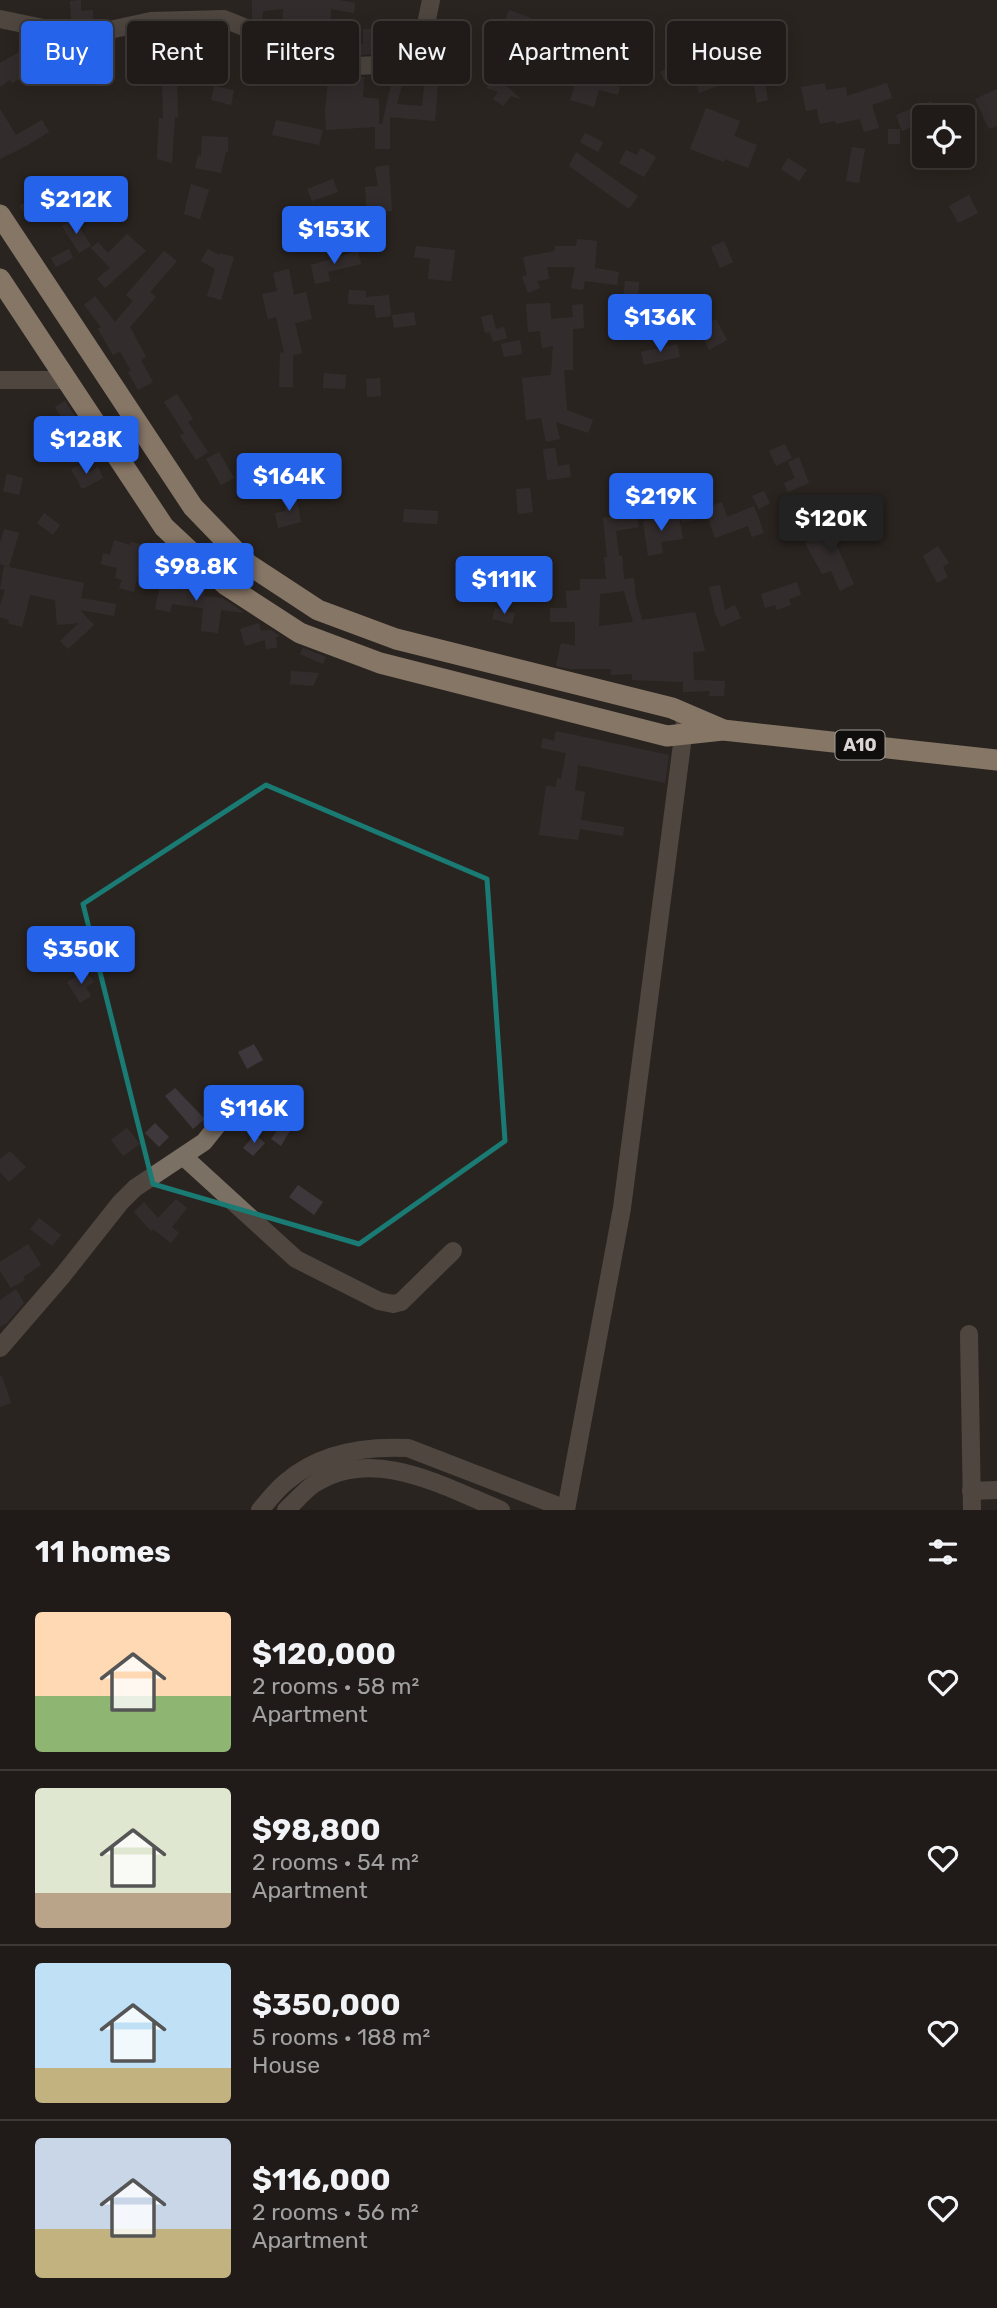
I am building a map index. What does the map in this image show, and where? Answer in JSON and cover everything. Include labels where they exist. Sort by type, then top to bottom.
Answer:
[{"type":"highway","name":"A10","points":[[0,215],[193,507],[248,564],[318,610],[396,639],[672,708],[684,724]]},
{"type":"highway","name":"A10","points":[[0,279],[164,527],[226,585],[300,633],[380,663],[667,736],[684,724],[997,760]]},
{"type":"highway","points":[[62,374],[89,350]]},
{"type":"highway","points":[[164,527],[193,507]]},
{"type":"street","points":[[0,19],[82,36],[151,21],[224,19],[273,39],[357,66],[396,64],[425,34],[431,0]]},
{"type":"street","points":[[0,380],[62,374]]},
{"type":"street","points":[[260,1510],[286,1482],[331,1455],[387,1447],[408,1448],[566,1510],[622,1209],[684,724]]},
{"type":"street","points":[[0,1348],[120,1203],[135,1188],[204,1142],[232,1107]]},
{"type":"street","points":[[184,1157],[296,1259],[379,1301],[393,1304],[401,1302],[453,1251]]},
{"type":"street","points":[[969,1334],[972,1510]]},
{"type":"street","points":[[414,1474],[422,1454]]},
{"type":"street","points":[[286,1510],[315,1484],[346,1470],[393,1469],[414,1474],[501,1510]]},
{"type":"street","points":[[971,1491],[997,1490]]},
{"type":"highlighted area","points":[[266,785],[487,879],[505,1141],[359,1244],[153,1184],[83,904]]},
{"type":"building","points":[[81,0],[81,11],[93,10],[93,21],[71,21],[70,1]]},
{"type":"building","points":[[252,0],[339,0],[355,3],[354,13],[331,9],[330,21],[282,21],[283,9],[263,11],[262,21],[252,18]]},
{"type":"building","points":[[509,10],[531,18],[530,21],[505,21]]},
{"type":"building","points":[[363,29],[373,29],[373,54],[359,55],[359,44],[363,44]]},
{"type":"building","points":[[21,51],[21,78],[12,83],[10,80],[0,87],[0,63]]},
{"type":"building","points":[[667,68],[667,80],[665,81],[660,72]]},
{"type":"building","points":[[359,77],[367,77],[364,78],[363,97],[379,99],[379,124],[382,124],[391,84],[402,84],[397,104],[422,106],[424,84],[441,84],[438,86],[435,121],[390,117],[390,149],[375,149],[375,127],[326,130],[328,84],[359,84]]},
{"type":"building","points":[[825,83],[826,90],[846,87],[847,96],[887,83],[892,98],[872,105],[879,128],[864,132],[860,119],[820,124],[817,109],[806,111],[801,87]]},
{"type":"building","points":[[162,84],[177,84],[178,117],[175,117],[172,163],[157,159],[159,118],[163,118]]},
{"type":"building","points":[[488,84],[504,84],[521,99],[511,96],[503,106],[493,99],[498,92],[487,88]]},
{"type":"building","points":[[575,84],[610,84],[620,87],[618,95],[599,90],[594,107],[570,100]]},
{"type":"building","points":[[697,84],[721,84],[721,85],[699,93]]},
{"type":"building","points":[[754,84],[765,84],[768,100],[757,103]]},
{"type":"building","points":[[214,86],[234,90],[231,105],[211,100]]},
{"type":"building","points":[[997,89],[997,126],[989,129],[975,99]]},
{"type":"building","points":[[706,108],[740,121],[734,136],[757,145],[748,168],[690,149]]},
{"type":"building","points":[[0,109],[16,135],[42,120],[49,132],[0,159]]},
{"type":"building","points":[[912,109],[912,127],[902,131],[896,115]]},
{"type":"building","points":[[276,120],[323,130],[319,145],[272,135]]},
{"type":"building","points":[[888,129],[900,129],[900,144],[888,144]]},
{"type":"building","points":[[585,133],[603,142],[598,152],[580,142]]},
{"type":"building","points":[[202,136],[228,137],[228,152],[221,173],[195,168],[198,155],[201,156]]},
{"type":"building","points":[[852,147],[865,149],[859,183],[846,181]]},
{"type":"building","points":[[641,148],[656,157],[644,177],[619,163],[626,150],[637,155]]},
{"type":"building","points":[[576,152],[638,196],[629,209],[569,166]]},
{"type":"building","points":[[788,158],[807,170],[799,181],[781,169]]},
{"type":"building","points":[[389,165],[392,211],[367,213],[365,187],[378,186],[375,167]]},
{"type":"building","points":[[333,179],[338,192],[312,201],[307,189]]},
{"type":"building","points":[[191,184],[209,190],[200,219],[184,214]]},
{"type":"building","points":[[50,187],[56,196],[25,215],[19,206]]},
{"type":"building","points":[[969,195],[978,213],[958,223],[949,206]]},
{"type":"building","points":[[74,218],[91,246],[79,253],[62,226]]},
{"type":"building","points":[[316,221],[320,236],[307,239],[303,224]]},
{"type":"building","points":[[127,234],[146,251],[105,288],[97,279],[110,268],[91,248],[98,242],[108,253]]},
{"type":"building","points":[[577,239],[597,241],[595,268],[619,272],[617,285],[585,281],[583,290],[571,288],[575,267],[547,267],[549,279],[537,281],[540,288],[528,293],[522,277],[527,275],[523,257],[555,251],[555,246],[576,246]]},
{"type":"building","points":[[724,241],[733,262],[720,268],[711,247]]},
{"type":"building","points":[[416,246],[455,250],[451,281],[428,279],[430,259],[414,257]]},
{"type":"building","points":[[69,249],[73,258],[56,267],[51,258]]},
{"type":"building","points":[[208,249],[219,255],[220,253],[234,257],[221,300],[207,296],[215,269],[201,261]]},
{"type":"building","points":[[164,251],[177,261],[150,292],[156,297],[130,327],[146,357],[141,360],[153,382],[138,390],[120,351],[113,355],[98,329],[101,327],[84,305],[95,296],[115,322],[133,301],[126,295]]},
{"type":"building","points":[[358,251],[361,264],[328,272],[330,281],[315,284],[311,265]]},
{"type":"building","points":[[289,269],[294,295],[306,292],[312,319],[295,323],[302,353],[293,355],[293,387],[279,387],[280,353],[284,352],[276,317],[268,319],[262,294],[277,291],[273,273]]},
{"type":"building","points":[[625,281],[639,282],[638,300],[623,297]]},
{"type":"building","points":[[349,290],[366,291],[366,297],[389,295],[391,316],[376,318],[374,305],[348,304]]},
{"type":"building","points":[[550,303],[551,319],[573,317],[572,305],[583,304],[584,328],[573,329],[573,370],[564,370],[567,410],[593,420],[588,433],[556,422],[560,439],[546,442],[541,418],[526,420],[522,378],[551,375],[553,346],[542,348],[540,331],[528,332],[526,304]]},
{"type":"building","points":[[414,312],[416,325],[394,328],[392,315]]},
{"type":"building","points":[[492,314],[496,329],[504,327],[507,338],[493,342],[490,332],[485,333],[481,317]]},
{"type":"building","points":[[716,319],[727,340],[709,350],[704,339],[700,341],[695,331]]},
{"type":"building","points":[[520,340],[522,354],[504,357],[501,344]]},
{"type":"building","points":[[677,344],[680,357],[644,365],[641,352]]},
{"type":"building","points":[[324,373],[346,375],[345,389],[323,388]]},
{"type":"building","points":[[380,378],[381,396],[367,397],[366,379]]},
{"type":"building","points":[[177,394],[193,419],[188,422],[208,452],[196,460],[180,436],[184,433],[164,402]]},
{"type":"building","points":[[65,401],[84,430],[73,437],[55,407]]},
{"type":"building","points":[[785,444],[792,458],[776,466],[769,451]]},
{"type":"building","points":[[555,448],[558,466],[569,464],[571,477],[547,480],[543,449]]},
{"type":"building","points":[[219,452],[234,478],[221,485],[206,459]]},
{"type":"building","points":[[799,457],[809,483],[788,492],[784,483],[795,478],[788,462]]},
{"type":"building","points":[[85,463],[89,472],[98,467],[103,478],[82,489],[71,469]]},
{"type":"building","points":[[7,474],[23,478],[19,495],[3,491]]},
{"type":"building","points":[[530,488],[533,512],[518,514],[516,489]]},
{"type":"building","points":[[764,491],[770,503],[759,509],[752,496]]},
{"type":"building","points":[[296,495],[301,522],[278,528],[275,513],[286,511],[283,498]]},
{"type":"building","points":[[722,502],[727,517],[754,506],[764,533],[752,537],[748,526],[715,538],[705,508]]},
{"type":"building","points":[[701,507],[704,517],[682,523],[679,513]]},
{"type":"building","points":[[404,509],[438,511],[437,524],[403,522]]},
{"type":"building","points":[[44,513],[60,525],[53,535],[37,523]]},
{"type":"building","points":[[637,513],[639,527],[616,531],[624,579],[634,578],[642,620],[695,612],[705,651],[693,652],[694,680],[725,681],[724,696],[709,696],[710,691],[683,692],[683,682],[632,680],[632,674],[611,675],[611,669],[570,669],[556,666],[561,643],[575,646],[575,622],[550,622],[550,608],[567,608],[566,591],[580,590],[580,579],[606,579],[603,518]],"holes":[[[624,591],[633,622],[599,626],[600,594]]]},
{"type":"building","points":[[679,516],[683,539],[661,542],[663,553],[648,556],[643,521]]},
{"type":"building","points":[[839,521],[848,537],[836,544],[854,584],[840,591],[831,571],[822,574],[805,543]]},
{"type":"building","points":[[4,529],[19,533],[9,567],[0,564],[0,543]]},
{"type":"building","points":[[114,540],[130,545],[130,542],[145,545],[134,592],[119,588],[122,580],[115,578],[117,568],[101,564],[103,553],[110,555]]},
{"type":"building","points":[[938,546],[949,563],[943,567],[948,577],[937,583],[923,556]]},
{"type":"building","points":[[4,566],[84,583],[81,598],[116,604],[114,616],[80,610],[94,625],[68,649],[60,641],[79,623],[57,625],[55,600],[30,595],[22,627],[8,623],[9,620],[0,617],[0,605],[5,590],[0,589]]},
{"type":"building","points":[[524,566],[526,582],[543,585],[541,597],[525,595],[525,601],[515,602],[515,587],[510,587],[510,582],[479,584],[477,570]]},
{"type":"building","points":[[192,571],[205,584],[204,596],[222,598],[245,613],[221,610],[218,633],[201,631],[203,608],[172,604],[170,612],[155,609],[160,586],[190,590]]},
{"type":"building","points":[[797,582],[801,595],[789,599],[791,605],[777,610],[775,605],[765,608],[761,594]]},
{"type":"building","points":[[720,585],[725,610],[735,605],[741,618],[721,627],[709,587]]},
{"type":"building","points":[[495,608],[515,613],[512,624],[492,619]]},
{"type":"building","points":[[259,623],[261,631],[271,630],[280,636],[276,637],[277,648],[266,649],[265,640],[245,646],[240,629]]},
{"type":"building","points":[[303,648],[326,657],[323,664],[300,654]]},
{"type":"building","points":[[291,671],[319,673],[313,686],[290,684]]},
{"type":"building","points":[[556,731],[669,755],[665,783],[578,765],[575,790],[585,792],[581,820],[624,827],[623,836],[580,829],[578,840],[539,835],[546,786],[556,787],[557,778],[561,779],[566,753],[541,748],[543,738],[554,741]]},
{"type":"building","points":[[86,971],[94,982],[86,987],[91,996],[80,1003],[67,982]]},
{"type":"building","points":[[254,1044],[263,1060],[247,1069],[238,1052]]},
{"type":"building","points":[[175,1088],[205,1119],[193,1129],[165,1096]]},
{"type":"building","points":[[287,1098],[303,1109],[281,1146],[271,1139],[279,1128],[254,1111],[260,1102],[277,1113]]},
{"type":"building","points":[[155,1123],[169,1137],[159,1147],[145,1133]]},
{"type":"building","points":[[127,1128],[140,1144],[123,1156],[111,1140]]},
{"type":"building","points":[[255,1134],[265,1143],[253,1156],[243,1148]]},
{"type":"building","points":[[10,1151],[26,1167],[9,1182],[0,1172],[0,1159]]},
{"type":"building","points":[[298,1185],[323,1202],[314,1215],[289,1197]]},
{"type":"building","points":[[176,1199],[187,1208],[172,1227],[179,1233],[171,1243],[153,1229],[151,1231],[134,1212],[144,1202],[158,1218]]},
{"type":"building","points":[[39,1218],[61,1235],[52,1246],[30,1229]]},
{"type":"building","points":[[28,1244],[41,1265],[23,1277],[25,1280],[11,1288],[0,1271],[0,1262]]},
{"type":"building","points":[[16,1289],[24,1303],[7,1323],[0,1327],[0,1300]]},
{"type":"building","points":[[0,1376],[11,1403],[0,1407]]}]
